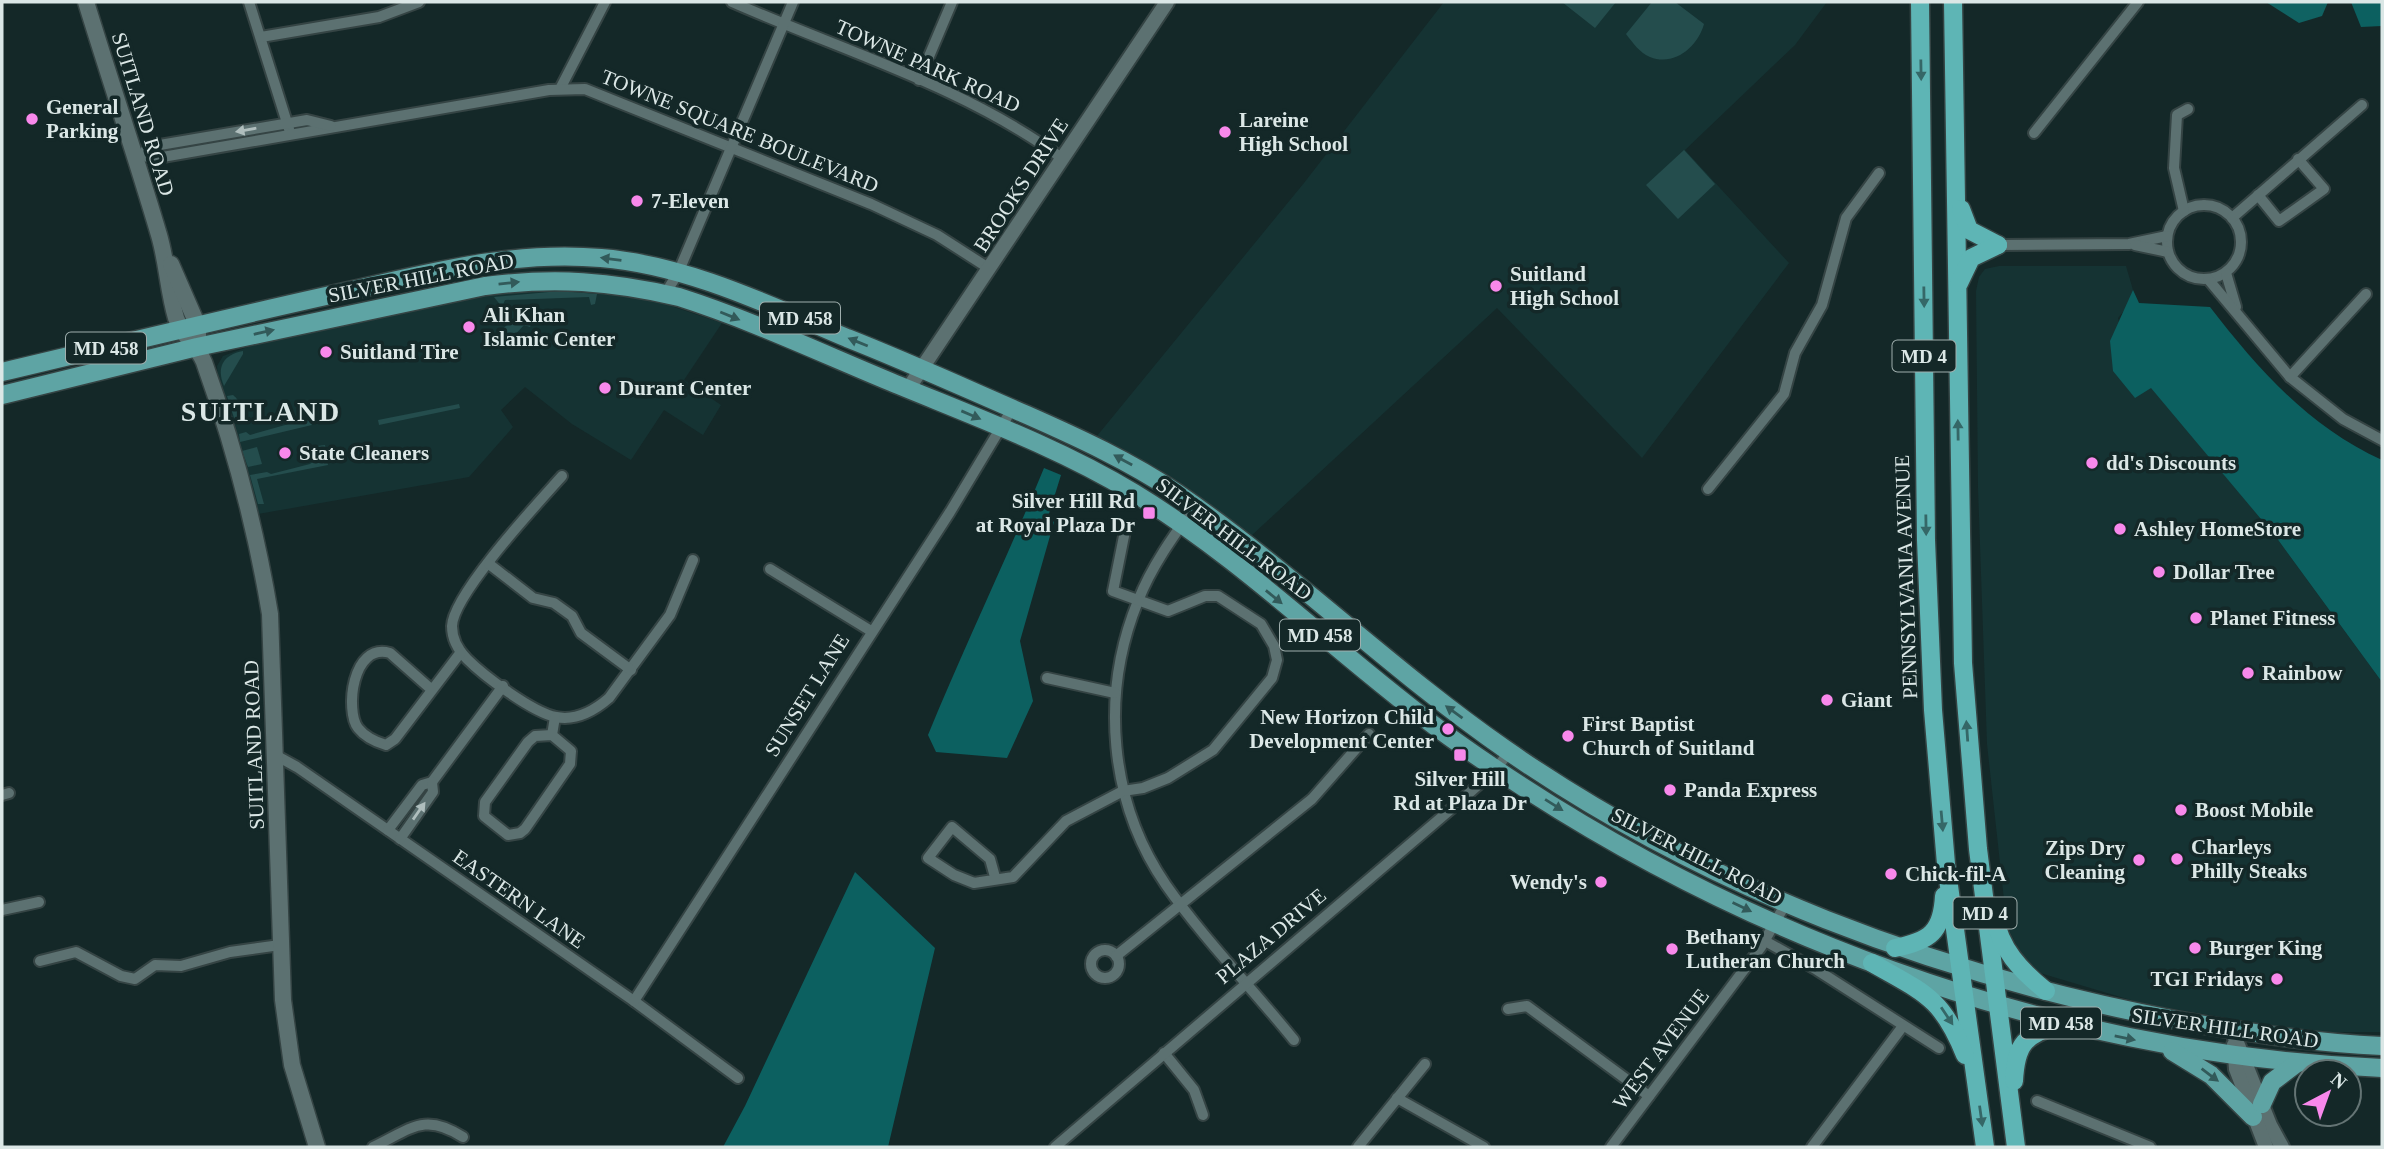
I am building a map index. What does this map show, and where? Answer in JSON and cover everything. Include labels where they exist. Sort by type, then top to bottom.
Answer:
[{"type":"highway","name":"PENNSYLVANIA AVENUE","points":[[1920,2],[1927,575],[1933,710],[1947,864],[1985,1147]]},
{"type":"highway","name":"MD 4","points":[[1953,2],[1961,618],[1978,849],[2016,1147]]},
{"type":"highway","points":[[1956,192],[1969,230],[1998,245]]},
{"type":"highway","points":[[1956,289],[1971,258],[1998,245]]},
{"type":"highway","points":[[1978,849],[2004,947],[2021,970],[2046,991]]},
{"type":"highway","points":[[1895,948],[1924,939],[1938,927],[1943,911],[1947,864]]},
{"type":"highway","points":[[1872,963],[1930,997],[1940,1006],[1957,1032],[1977,1084]]},
{"type":"highway","points":[[2012,1116],[2015,1059],[2020,1047],[2036,1032],[2061,1023]]},
{"type":"main road","name":"SUITLAND ROAD","points":[[86,2],[138,155],[160,238],[237,468],[261,560],[270,614],[280,945],[290,1052],[300,1099],[317,1147]]},
{"type":"main road","name":"SILVER HILL ROAD","points":[[2,372],[452,267],[525,256],[600,258],[678,273],[776,308],[921,368],[1117,456],[1195,506],[1403,674],[1509,752],[1632,826],[1786,903],[1895,948],[1993,977],[2132,1012],[2232,1030],[2382,1046]]},
{"type":"main road","name":"SILVER HILL ROAD","points":[[2,396],[197,347],[451,292],[521,281],[604,282],[665,294],[705,306],[908,389],[1001,428],[1106,477],[1182,524],[1382,685],[1496,769],[1632,851],[1776,923],[1872,963],[1965,995],[2061,1023],[2159,1045],[2293,1063]]},
{"type":"main road","points":[[2159,1045],[2211,1075],[2257,1111],[2272,1082],[2293,1066]]},
{"type":"main road","name":"SILVER HILL ROAD","points":[[2363,1067],[2382,1068]]},
{"type":"street","points":[[249,2],[291,135]]},
{"type":"street","points":[[261,37],[379,18],[419,2]]},
{"type":"street","points":[[559,89],[605,2]]},
{"type":"street","name":"TOWNE PARK ROAD","points":[[732,2],[999,116],[1063,159]]},
{"type":"street","points":[[665,294],[678,273],[793,2]]},
{"type":"street","points":[[919,80],[952,2]]},
{"type":"street","name":"BROOKS DRIVE","points":[[908,389],[1167,2]]},
{"type":"street","points":[[2034,133],[2138,2]]},
{"type":"street","name":"TOWNE SQUARE BOULEVARD","points":[[138,155],[151,159],[559,89],[595,91],[918,224],[990,269]]},
{"type":"street","points":[[2232,218],[2362,105]]},
{"type":"street","points":[[2184,211],[2174,168],[2177,115],[2188,109]]},
{"type":"street","name":"TOWNE SQUARE BOULEVARD","points":[[138,155],[148,147],[307,120],[337,127]]},
{"type":"street","points":[[2258,195],[2279,221],[2324,189],[2298,159]]},
{"type":"street","points":[[1708,489],[1784,394],[1795,353],[1822,305],[1846,218],[1879,173]]},
{"type":"street","points":[[2210,205],[2232,218],[2238,229],[2241,245],[2235,262],[2225,273],[2208,279],[2192,277],[2181,271],[2168,252],[2167,236],[2173,221],[2184,211],[2210,205]]},
{"type":"street","points":[[1998,245],[2129,244],[2167,236]]},
{"type":"street","points":[[2129,244],[2168,252]]},
{"type":"street","points":[[2225,273],[2237,311]]},
{"type":"street","points":[[2208,279],[2290,377],[2343,419],[2382,440]]},
{"type":"street","points":[[2290,377],[2366,294]]},
{"type":"street","name":"SUNSET LANE","points":[[634,1001],[950,512],[1012,409]]},
{"type":"street","points":[[562,476],[489,564],[462,601],[452,623],[455,644],[461,652],[531,706],[555,717],[575,717],[598,707],[631,670],[670,615],[693,560]]},
{"type":"street","points":[[1195,506],[1138,599],[1124,645],[1115,693],[1115,729],[1122,791],[1146,850],[1182,906],[1294,1040]]},
{"type":"street","points":[[995,877],[990,859],[952,827],[928,858],[966,880],[985,883],[995,877],[1013,877],[1059,827],[1122,791],[1143,788],[1168,778],[1205,756],[1270,682],[1277,660],[1267,630],[1225,598],[1205,596],[1168,611],[1112,591],[1126,526]]},
{"type":"street","points":[[489,564],[533,598],[554,603],[572,616],[581,633],[631,670]]},
{"type":"street","points":[[770,569],[871,631]]},
{"type":"street","points":[[432,690],[390,653],[373,653],[359,664],[354,679],[355,721],[358,729],[375,742],[386,745],[395,739],[461,652]]},
{"type":"street","points":[[1047,678],[1115,693]]},
{"type":"street","points":[[388,831],[422,785],[432,782],[503,686]]},
{"type":"street","points":[[552,735],[555,717]]},
{"type":"street","points":[[1116,956],[1182,906],[1312,799],[1369,734]]},
{"type":"street","points":[[552,735],[571,751],[570,764],[520,834],[508,835],[484,816],[485,802],[528,742],[536,736],[552,735]]},
{"type":"street","name":"PLAZA DRIVE","points":[[1055,1147],[1496,769],[1509,752]]},
{"type":"street","name":"EASTERN LANE","points":[[275,755],[297,767],[634,1001],[738,1078]]},
{"type":"street","points":[[400,839],[433,792],[432,782]]},
{"type":"street","points":[[2,910],[39,902]]},
{"type":"street","name":"WEST AVENUE","points":[[1611,1147],[1765,941],[1786,903]]},
{"type":"street","points":[[1765,941],[1817,970],[1939,1048]]},
{"type":"street","points":[[40,961],[76,952],[121,976],[135,979],[155,965],[181,966],[230,952],[280,945]]},
{"type":"street","points":[[1508,1009],[1527,1006],[1650,1096]]},
{"type":"street","points":[[1812,1147],[1903,1026]]},
{"type":"street","points":[[2232,1030],[2240,1057],[2236,1069],[2257,1111],[2282,1147]]},
{"type":"street","points":[[1164,1053],[1194,1090],[1203,1115]]},
{"type":"street","points":[[1358,1147],[1426,1064]]},
{"type":"street","points":[[1397,1098],[1484,1147]]},
{"type":"street","points":[[2037,1101],[2150,1147]]},
{"type":"street","points":[[2257,1111],[2265,1147]]},
{"type":"street","points":[[373,1147],[429,1123],[444,1124],[463,1137]]},
{"type":"shaded area","name":"Suitland High School","points":[[1444,2],[1827,2],[1795,45],[1685,150],[1789,263],[1642,458],[1497,308],[1251,536],[1170,478],[1097,436],[1304,183]]},
{"type":"shaded area","points":[[1562,2],[1616,2],[1595,28]]},
{"type":"shaded area","points":[[1652,2],[1675,2],[1704,24],[1697,40],[1676,57],[1650,57],[1626,34]]},
{"type":"shaded area","points":[[2266,2],[2328,2],[2322,16],[2299,23]]},
{"type":"shaded area","points":[[2351,2],[2382,2],[2382,26],[2361,27]]},
{"type":"shaded area","points":[[1684,150],[1715,184],[1678,219],[1646,185]]},
{"type":"shaded area","points":[[1999,266],[2126,266],[2133,290],[2127,307],[2118,318],[2135,397],[2151,387],[2276,537],[2382,682],[2382,1032],[2310,1032],[2144,1004],[2040,973],[2021,954],[2007,927],[1987,744],[1978,488],[1976,291],[1979,277],[1985,269]]},
{"type":"shaded area","points":[[535,288],[582,289],[644,297],[722,323],[684,380],[721,405],[703,435],[664,410],[631,460],[572,424],[525,387],[501,410],[513,427],[469,477],[258,514],[218,379],[217,366],[223,356],[259,343],[364,320],[466,298]]},
{"type":"shaded area","points":[[2133,290],[2139,303],[2210,307],[2266,374],[2308,413],[2331,431],[2382,460],[2382,682],[2276,537],[2151,388],[2135,398],[2113,371],[2110,341]]},
{"type":"shaded area","points":[[560,291],[597,294],[595,304],[591,305],[589,297],[505,300],[502,307],[494,297]]},
{"type":"shaded area","points":[[535,316],[530,327],[524,325],[511,339],[501,330],[517,317]]},
{"type":"shaded area","points":[[243,351],[224,386],[221,373],[223,363],[230,355]]},
{"type":"shaded area","points":[[233,395],[242,413],[242,420],[236,424],[227,396]]},
{"type":"shaded area","points":[[459,404],[460,408],[379,425],[378,420]]},
{"type":"shaded area","points":[[310,418],[312,425],[240,442],[239,434],[246,432],[250,435]]},
{"type":"shaded area","points":[[325,445],[328,465],[257,479],[264,504],[258,504],[250,475],[267,472],[271,474],[310,464],[318,458],[317,446]]},
{"type":"shaded area","points":[[257,447],[262,464],[248,467],[242,451]]},
{"type":"shaded area","points":[[1044,468],[1061,475],[1048,517],[1054,522],[1020,641],[1033,701],[1007,758],[936,752],[928,735]]},
{"type":"shaded area","points":[[855,872],[935,948],[888,1147],[723,1147],[745,1106]]},
{"type":"place","name":"General Parking","points":[[32,119]]},
{"type":"place","name":"Lareine High School","points":[[1225,132]]},
{"type":"place","name":"7-Eleven","points":[[637,201]]},
{"type":"place","name":"Suitland High School","points":[[1496,286]]},
{"type":"place","name":"Ali Khan Islamic Center","points":[[469,327]]},
{"type":"place","name":"Suitland Tire","points":[[326,352]]},
{"type":"place","name":"Durant Center","points":[[605,388]]},
{"type":"place","name":"State Cleaners","points":[[285,453]]},
{"type":"place","name":"dd's Discounts","points":[[2092,463]]},
{"type":"place","name":"Silver Hill Rd at Royal Plaza Dr","points":[[1149,513]]},
{"type":"place","name":"Ashley HomeStore","points":[[2120,529]]},
{"type":"place","name":"Dollar Tree","points":[[2159,572]]},
{"type":"place","name":"Planet Fitness","points":[[2196,618]]},
{"type":"place","name":"Rainbow","points":[[2248,673]]},
{"type":"place","name":"Giant","points":[[1827,700]]},
{"type":"place","name":"New Horizon Child Development Center","points":[[1448,729]]},
{"type":"place","name":"First Baptist Church of Suitland","points":[[1568,736]]},
{"type":"place","name":"Silver Hill Rd at Plaza Dr","points":[[1460,755]]},
{"type":"place","name":"Panda Express","points":[[1670,790]]},
{"type":"place","name":"Boost Mobile","points":[[2181,810]]},
{"type":"place","name":"Charleys Philly Steaks","points":[[2177,859]]},
{"type":"place","name":"Zips Dry Cleaning","points":[[2139,860]]},
{"type":"place","name":"Chick-fil-A","points":[[1891,874]]},
{"type":"place","name":"Wendy's","points":[[1601,882]]},
{"type":"place","name":"Burger King","points":[[2195,948]]},
{"type":"place","name":"Bethany Lutheran Church","points":[[1672,949]]},
{"type":"place","name":"TGI Fridays","points":[[2277,979]]},
{"type":"district","name":"SUITLAND","points":[[261,411]]}]
